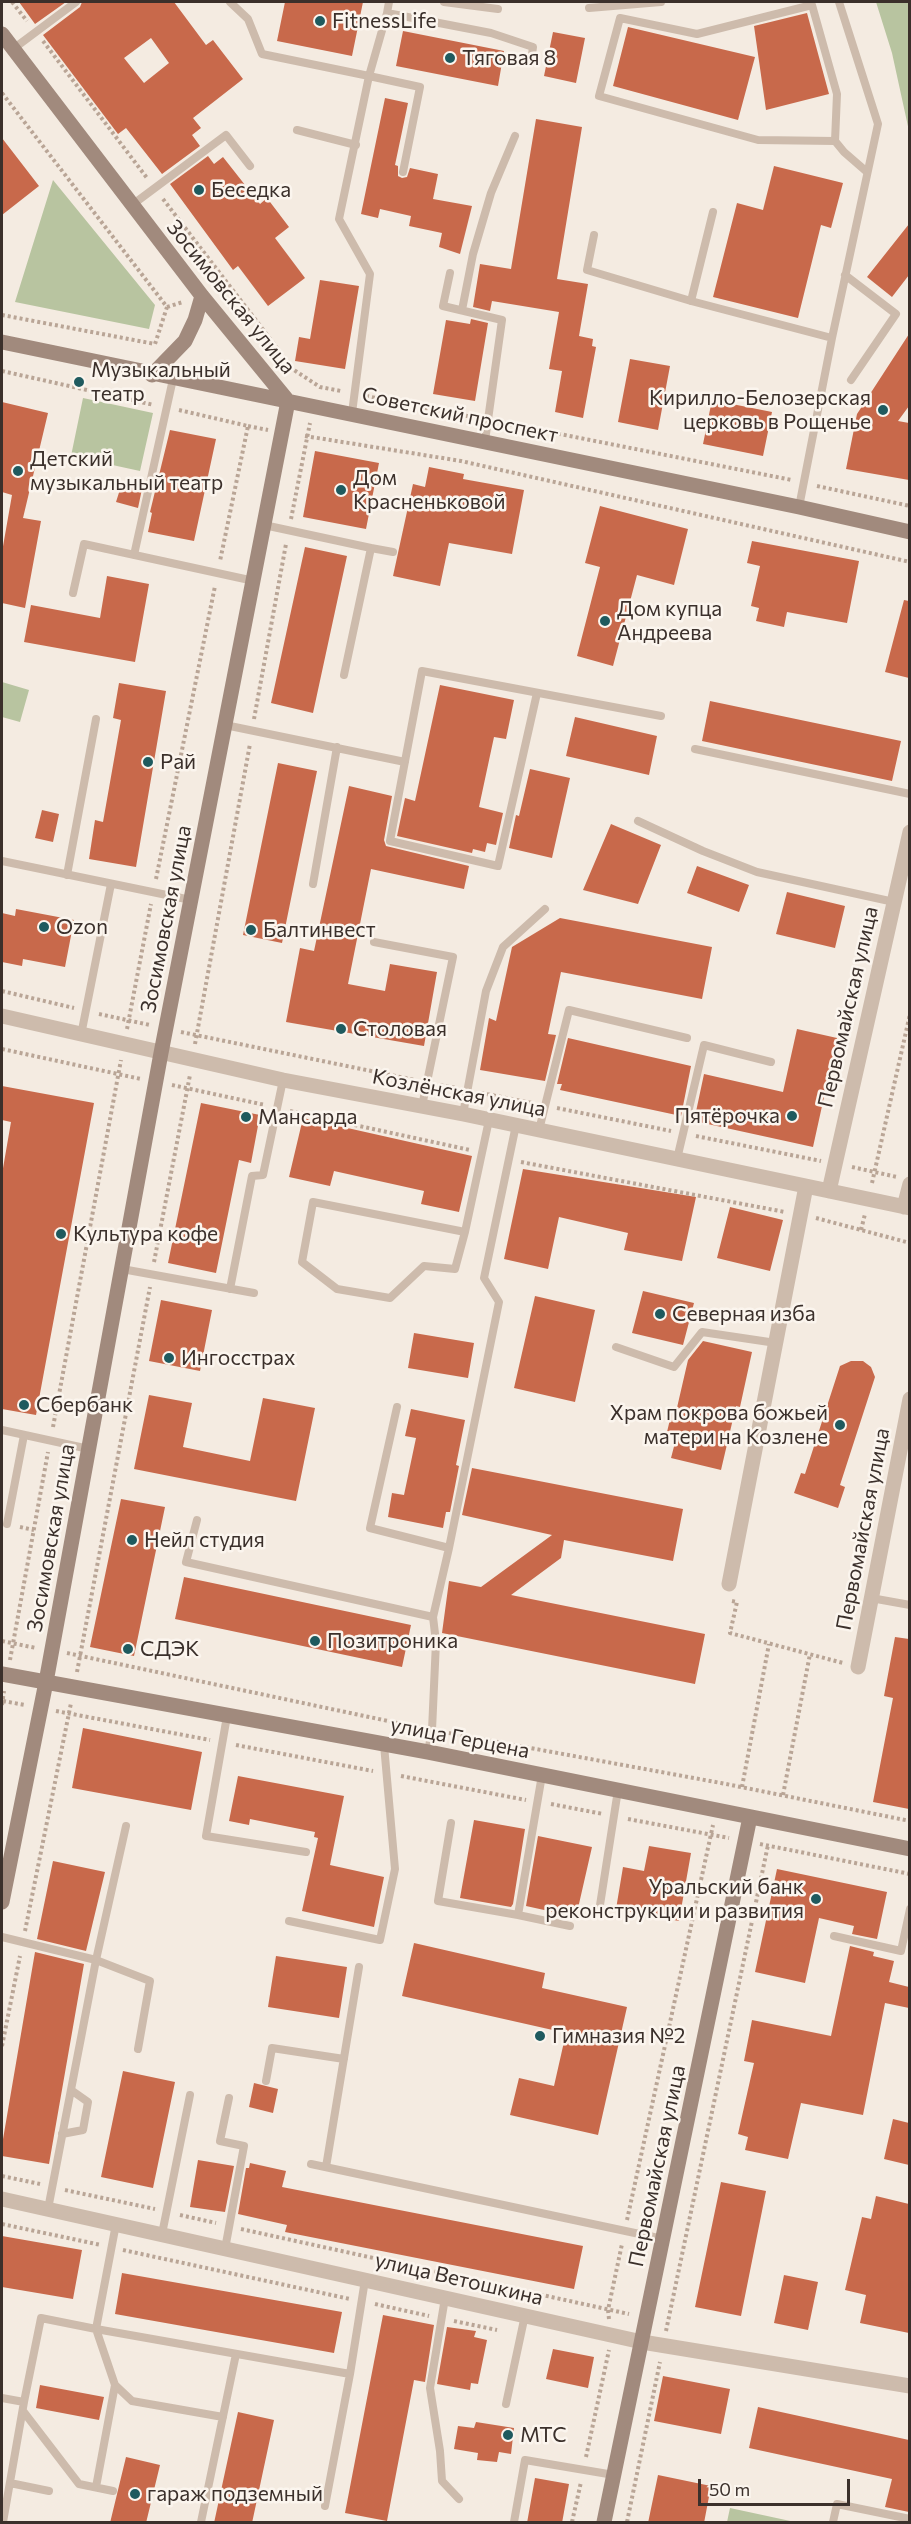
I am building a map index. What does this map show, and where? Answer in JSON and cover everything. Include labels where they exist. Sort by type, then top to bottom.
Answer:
[{"type":"street","name":"Зосимовская улица","points":[[2,34],[202,296],[288,401],[161,1053],[46,1682],[2,1902]]},
{"type":"street","points":[[152,375],[185,341],[195,320],[202,296]]},
{"type":"street","name":"Советский проспект","points":[[2,342],[152,375],[352,413],[909,532]]},
{"type":"street","name":"Первомайская улица","points":[[828,1191],[909,832]]},
{"type":"street","name":"Козлёнская улица","points":[[2,1016],[283,1080],[463,1114],[907,1208]]},
{"type":"street","points":[[904,1180],[907,1208]]},
{"type":"street","points":[[729,1584],[806,1186]]},
{"type":"street","name":"Первомайская улица","points":[[858,1666],[905,1450],[909,1399]]},
{"type":"street","name":"улица Герцена","points":[[4,1674],[428,1752],[909,1849]]},
{"type":"street","name":"Первомайская улица","points":[[604,2523],[750,1817]]},
{"type":"street","name":"улица Ветошкина","points":[[2,2199],[642,2342],[909,2386]]},
{"type":"lane","points":[[13,50],[76,2]]},
{"type":"lane","points":[[230,2],[248,19],[262,54],[420,87],[403,172]]},
{"type":"lane","points":[[352,413],[370,274],[339,219],[369,76],[389,2]]},
{"type":"lane","points":[[444,2],[498,9]]},
{"type":"lane","points":[[589,8],[661,2]]},
{"type":"lane","points":[[799,507],[832,338],[878,124],[839,2]]},
{"type":"lane","points":[[835,141],[758,140],[599,96],[620,18],[696,34],[812,4],[837,94],[835,141],[867,172]]},
{"type":"lane","points":[[387,13],[491,33],[533,47],[531,62]]},
{"type":"lane","points":[[297,130],[356,145]]},
{"type":"lane","points":[[132,205],[226,135],[250,166]]},
{"type":"lane","points":[[462,310],[473,254],[491,193],[515,135]]},
{"type":"lane","points":[[692,301],[713,212]]},
{"type":"lane","points":[[594,236],[586,270],[832,338]]},
{"type":"lane","points":[[450,273],[443,306],[502,320],[485,441]]},
{"type":"lane","points":[[845,275],[896,314],[851,380]]},
{"type":"lane","points":[[134,555],[173,379]]},
{"type":"lane","points":[[264,525],[393,552]]},
{"type":"lane","points":[[73,593],[84,544],[254,581]]},
{"type":"lane","points":[[344,675],[371,548]]},
{"type":"lane","points":[[537,693],[498,866],[390,841],[422,671],[661,716]]},
{"type":"lane","points":[[67,875],[96,719]]},
{"type":"lane","points":[[225,724],[405,762]]},
{"type":"lane","points":[[313,884],[338,747]]},
{"type":"lane","points":[[695,749],[909,794]]},
{"type":"lane","points":[[638,821],[703,851],[757,872],[894,902]]},
{"type":"lane","points":[[2,861],[191,900]]},
{"type":"lane","points":[[81,1035],[111,884]]},
{"type":"lane","points":[[463,1114],[486,991],[503,947],[546,909]]},
{"type":"lane","points":[[374,942],[453,957],[422,1106]]},
{"type":"lane","points":[[539,1130],[568,1010],[687,1038]]},
{"type":"lane","points":[[677,1159],[704,1045],[771,1062]]},
{"type":"lane","points":[[230,1289],[252,1176],[263,1176],[283,1080]]},
{"type":"lane","points":[[465,1232],[313,1202],[302,1262],[337,1289],[390,1298],[424,1266],[455,1269],[465,1232],[489,1120]]},
{"type":"lane","points":[[428,1752],[432,1730],[436,1642],[433,1617],[499,1302],[484,1278],[516,1125]]},
{"type":"lane","points":[[122,1269],[254,1293]]},
{"type":"lane","points":[[616,1347],[674,1367],[702,1332],[776,1343]]},
{"type":"lane","points":[[397,1407],[370,1528],[449,1548]]},
{"type":"lane","points":[[2,1430],[89,1449]]},
{"type":"lane","points":[[7,1524],[24,1435]]},
{"type":"lane","points":[[197,1520],[186,1562],[433,1617]]},
{"type":"lane","points":[[871,1598],[909,1605]]},
{"type":"lane","points":[[227,1716],[206,1836],[306,1852]]},
{"type":"lane","points":[[289,1921],[380,1940],[395,1869],[384,1745]]},
{"type":"lane","points":[[518,1915],[542,1775]]},
{"type":"lane","points":[[600,1905],[618,1791]]},
{"type":"lane","points":[[451,1823],[438,1901],[570,1926]]},
{"type":"lane","points":[[48,2209],[96,1960],[126,1826]]},
{"type":"lane","points":[[834,1936],[901,1951],[909,1910]]},
{"type":"lane","points":[[2,1937],[96,1960],[150,1981],[138,2049]]},
{"type":"lane","points":[[326,2167],[359,1967]]},
{"type":"lane","points":[[266,2081],[272,2048],[344,2059]]},
{"type":"lane","points":[[62,2134],[83,2130],[88,2102],[71,2090]]},
{"type":"lane","points":[[162,2234],[190,2094]]},
{"type":"lane","points":[[225,2249],[244,2146],[220,2141],[229,2098]]},
{"type":"lane","points":[[311,2164],[663,2239]]},
{"type":"lane","points":[[116,2224],[96,2329],[116,2385],[132,2401],[223,2418]]},
{"type":"lane","points":[[325,2506],[365,2280]]},
{"type":"lane","points":[[445,2298],[430,2388],[440,2451],[442,2481],[459,2499]]},
{"type":"lane","points":[[506,2404],[525,2315]]},
{"type":"lane","points":[[3,2523],[41,2318],[350,2374]]},
{"type":"lane","points":[[201,2523],[236,2354]]},
{"type":"lane","points":[[96,2487],[116,2385]]},
{"type":"lane","points":[[2,2398],[24,2407],[79,2484],[113,2491]]},
{"type":"lane","points":[[514,2523],[525,2460],[614,2475]]},
{"type":"lane","points":[[10,2483],[49,2491]]},
{"type":"lane","points":[[833,2523],[837,2504],[909,2519]]},
{"type":"path","points":[[12,2],[294,370],[320,387],[909,506]]},
{"type":"path","points":[[2,93],[167,307],[155,344],[2,315]]},
{"type":"path","points":[[2,371],[281,433],[461,461],[909,562]]},
{"type":"path","points":[[2,2046],[69,1714],[188,1088],[306,436],[320,387]]},
{"type":"path","points":[[2,1705],[4,1674],[153,892],[248,426]]},
{"type":"path","points":[[869,1199],[909,1014]]},
{"type":"path","points":[[2,1049],[482,1153]]},
{"type":"path","points":[[509,1159],[801,1215],[909,1243]]},
{"type":"path","points":[[875,1172],[904,1180]]},
{"type":"path","points":[[729,1584],[727,1600],[737,1602],[730,1634],[858,1666]]},
{"type":"path","points":[[742,1787],[770,1644]]},
{"type":"path","points":[[783,1795],[810,1654]]},
{"type":"path","points":[[80,1655],[432,1730],[742,1787],[909,1821]]},
{"type":"path","points":[[69,1714],[711,1834],[909,1874]]},
{"type":"path","points":[[572,2523],[609,2353],[612,2335],[608,2310],[721,1783]]},
{"type":"path","points":[[627,2523],[768,1845]]},
{"type":"path","points":[[2,2176],[608,2310]]},
{"type":"path","points":[[2,2224],[520,2334]]},
{"type":"path","points":[[598,2350],[659,2363]]},
{"type":"green space","points":[[876,2],[909,2],[909,131],[892,53]]},
{"type":"green space","points":[[53,180],[155,305],[149,329],[15,302]]},
{"type":"green space","points":[[83,398],[153,413],[140,471],[71,456]]},
{"type":"green space","points":[[2,682],[29,690],[20,722],[2,717]]},
{"type":"green space","points":[[730,2508],[795,2522],[727,2522]]},
{"type":"building","points":[[19,2],[66,2],[35,24]]},
{"type":"building","points":[[82,2],[174,2],[206,45],[213,40],[243,79],[193,118],[201,128],[192,135],[200,146],[162,174],[126,128],[118,134],[43,35],[80,7]],"holes":[[[151,38],[169,63],[144,83],[124,58]]]},
{"type":"building","name":"FitnessLife","points":[[285,2],[363,2],[352,56],[277,41]]},
{"type":"building","points":[[807,13],[829,94],[766,110],[754,26]]},
{"type":"building","points":[[628,27],[755,57],[738,120],[613,86]]},
{"type":"building","name":"Тяговая 8","points":[[403,31],[504,51],[498,86],[396,66]]},
{"type":"building","points":[[553,32],[585,38],[576,83],[544,76]]},
{"type":"building","points":[[385,98],[408,103],[395,165],[398,166],[398,176],[407,177],[410,168],[438,174],[433,199],[472,206],[460,254],[439,247],[442,233],[409,226],[411,216],[380,209],[378,218],[361,214]]},
{"type":"building","points":[[536,119],[582,127],[557,279],[588,284],[579,336],[593,339],[592,346],[596,347],[583,418],[555,412],[562,371],[549,369],[559,312],[492,301],[490,311],[473,307],[480,264],[511,269]]},
{"type":"building","points":[[2,138],[39,186],[2,215]]},
{"type":"building","points":[[208,156],[214,164],[223,157],[260,204],[267,198],[289,227],[275,238],[305,278],[268,306],[238,266],[233,270],[170,184]]},
{"type":"building","points":[[774,166],[843,183],[831,228],[821,225],[798,318],[713,297],[737,203],[763,210]]},
{"type":"building","points":[[909,224],[909,275],[892,297],[867,277]]},
{"type":"building","points":[[320,280],[359,286],[345,369],[295,361],[299,337],[310,339]]},
{"type":"building","points":[[471,319],[488,323],[475,401],[433,394],[446,320],[470,324]]},
{"type":"building","name":"Кирилло-Белозерская церковь в Рощенье","points":[[909,334],[909,406],[898,421],[909,423],[909,480],[846,469],[857,414]]},
{"type":"building","points":[[630,359],[670,366],[658,430],[618,422]]},
{"type":"building","points":[[712,400],[772,412],[763,456],[703,444]]},
{"type":"building","points":[[2,402],[48,413],[23,518],[41,521],[25,608],[2,603],[2,552],[12,495],[2,492]]},
{"type":"building","points":[[170,430],[216,439],[194,541],[148,532],[152,513],[150,512]]},
{"type":"building","name":"Дом Красненьковой","points":[[315,451],[379,463],[366,529],[303,517]]},
{"type":"building","points":[[429,467],[464,474],[463,479],[524,490],[512,554],[449,543],[440,586],[393,576],[413,484],[425,487]]},
{"type":"building","points":[[122,483],[142,489],[138,508],[116,502]]},
{"type":"building","name":"Дом купца Андреева","points":[[600,506],[688,529],[674,585],[637,575],[613,666],[577,656],[600,567],[585,563]]},
{"type":"building","points":[[752,541],[859,561],[847,623],[787,612],[784,627],[756,621],[759,608],[751,606],[760,566],[747,563]]},
{"type":"building","points":[[305,547],[347,556],[313,713],[271,703]]},
{"type":"building","points":[[107,576],[149,584],[135,662],[24,642],[31,605],[100,618]]},
{"type":"building","points":[[904,600],[909,601],[909,678],[885,672]]},
{"type":"building","points":[[119,683],[166,691],[136,867],[89,859],[95,820],[103,822],[121,720],[113,718]]},
{"type":"building","points":[[440,685],[514,700],[506,739],[494,737],[479,807],[503,813],[496,845],[487,843],[485,852],[473,849],[472,853],[397,836],[405,798],[415,801]]},
{"type":"building","points":[[710,701],[901,741],[892,781],[702,741]]},
{"type":"building","points":[[575,717],[657,736],[649,775],[566,756]]},
{"type":"building","points":[[278,763],[317,771],[282,943],[243,935]]},
{"type":"building","points":[[530,769],[570,778],[552,858],[509,848]]},
{"type":"building","points":[[349,786],[392,796],[384,840],[386,846],[469,866],[464,889],[371,869],[348,984],[385,991],[390,964],[437,972],[424,1046],[286,1022],[300,948],[314,951]]},
{"type":"building","points":[[42,810],[59,814],[53,842],[35,838]]},
{"type":"building","points":[[611,824],[661,845],[638,904],[583,890]]},
{"type":"building","points":[[697,866],[749,885],[739,912],[687,893]]},
{"type":"building","points":[[787,892],[845,906],[835,948],[776,934]]},
{"type":"building","points":[[16,909],[74,920],[65,967],[23,959],[22,966],[2,962],[2,913],[15,916]]},
{"type":"building","points":[[560,918],[712,947],[702,999],[561,972],[548,1034],[556,1035],[545,1081],[480,1070],[489,1018],[496,1021],[512,947]]},
{"type":"building","points":[[797,1029],[837,1038],[813,1147],[694,1121],[704,1074],[783,1092]]},
{"type":"building","points":[[568,1038],[691,1066],[681,1116],[560,1090],[562,1084],[557,1084]]},
{"type":"building","points":[[2,1086],[94,1103],[36,1415],[2,1409],[2,1174],[11,1122],[2,1120]]},
{"type":"building","points":[[201,1103],[260,1115],[251,1163],[239,1160],[216,1273],[168,1263]]},
{"type":"building","points":[[303,1118],[472,1156],[459,1212],[421,1204],[424,1191],[334,1171],[330,1186],[289,1177]]},
{"type":"building","points":[[523,1169],[696,1197],[682,1261],[624,1250],[628,1233],[559,1217],[548,1269],[504,1259]]},
{"type":"building","points":[[730,1207],[783,1220],[770,1271],[717,1258]]},
{"type":"building","points":[[643,1291],[694,1303],[683,1345],[632,1333]]},
{"type":"building","points":[[535,1296],[595,1310],[575,1402],[514,1388]]},
{"type":"building","points":[[161,1300],[212,1310],[200,1371],[149,1361]]},
{"type":"building","points":[[414,1333],[474,1343],[468,1378],[408,1368]]},
{"type":"building","points":[[703,1341],[752,1352],[740,1407],[736,1406],[721,1470],[671,1458],[677,1435],[667,1432],[672,1411],[676,1412],[688,1360]]},
{"type":"building","name":"Храм покрова божьей матери на Козлене","points":[[851,1361],[863,1361],[871,1367],[875,1377],[840,1485],[845,1487],[838,1508],[794,1493],[801,1473],[805,1474],[840,1366]]},
{"type":"building","points":[[149,1395],[192,1403],[183,1447],[250,1461],[263,1398],[315,1408],[296,1501],[134,1469]]},
{"type":"building","points":[[411,1409],[465,1420],[450,1512],[446,1512],[443,1528],[388,1517],[392,1493],[404,1495],[416,1438],[405,1436]]},
{"type":"building","points":[[472,1468],[683,1509],[673,1561],[564,1540],[561,1558],[511,1595],[705,1634],[695,1684],[442,1633],[449,1581],[481,1587],[552,1535],[462,1515]]},
{"type":"building","points":[[121,1499],[165,1507],[134,1656],[90,1647]]},
{"type":"building","points":[[184,1577],[411,1625],[402,1667],[175,1619]]},
{"type":"building","points":[[895,1637],[909,1639],[909,1809],[873,1802],[893,1698],[884,1696]]},
{"type":"building","points":[[83,1728],[202,1752],[191,1810],[72,1788]]},
{"type":"building","points":[[238,1776],[344,1796],[330,1865],[384,1877],[374,1927],[302,1911],[318,1838],[314,1837],[315,1832],[250,1819],[249,1825],[229,1821]]},
{"type":"building","points":[[474,1820],[525,1829],[511,1907],[460,1898]]},
{"type":"building","points":[[538,1836],[592,1847],[576,1917],[526,1906]]},
{"type":"building","points":[[649,1846],[691,1853],[679,1921],[616,1909],[623,1867],[644,1871]]},
{"type":"building","points":[[53,1861],[105,1872],[86,1951],[37,1939]]},
{"type":"building","points":[[777,1869],[887,1892],[877,1939],[852,1934],[854,1926],[819,1918],[805,1983],[755,1972]]},
{"type":"building","points":[[414,1943],[545,1973],[542,1988],[627,2007],[598,2135],[510,2115],[519,2078],[554,2086],[566,2033],[402,1996]]},
{"type":"building","points":[[850,1946],[874,1952],[873,1956],[894,1961],[889,1982],[909,1987],[909,2008],[885,2003],[863,2115],[801,2103],[788,2159],[745,2150],[748,2137],[738,2134],[754,2063],[744,2061],[752,2020],[831,2036]]},
{"type":"building","points":[[35,1952],[84,1964],[49,2164],[2,2156]]},
{"type":"building","points":[[276,1956],[347,1967],[339,2018],[268,2007]]},
{"type":"building","points":[[123,2071],[175,2082],[153,2188],[101,2177]]},
{"type":"building","points":[[254,2083],[278,2089],[273,2113],[249,2107]]},
{"type":"building","points":[[893,2119],[909,2123],[909,2165],[884,2159]]},
{"type":"building","points":[[198,2160],[234,2166],[225,2212],[190,2207]]},
{"type":"building","points":[[250,2163],[286,2171],[282,2187],[583,2246],[574,2289],[285,2232],[287,2225],[238,2214],[246,2168],[249,2168]]},
{"type":"building","points":[[721,2182],[766,2191],[741,2316],[695,2307]]},
{"type":"building","points":[[876,2196],[909,2204],[909,2333],[860,2323],[866,2295],[845,2290],[862,2217],[871,2219]]},
{"type":"building","points":[[2,2236],[82,2250],[73,2299],[2,2287]]},
{"type":"building","points":[[122,2273],[342,2312],[334,2353],[115,2314]]},
{"type":"building","points":[[784,2275],[818,2282],[808,2330],[774,2323]]},
{"type":"building","points":[[383,2315],[434,2325],[425,2382],[414,2380],[387,2521],[345,2513]]},
{"type":"building","points":[[447,2327],[476,2331],[474,2337],[487,2340],[478,2384],[471,2383],[470,2390],[437,2384]]},
{"type":"building","points":[[553,2349],[594,2357],[588,2388],[546,2379]]},
{"type":"building","points":[[663,2376],[730,2389],[721,2434],[654,2421]]},
{"type":"building","points":[[40,2385],[104,2397],[99,2420],[36,2408]]},
{"type":"building","points":[[758,2407],[909,2440],[909,2512],[885,2507],[892,2479],[749,2448]]},
{"type":"building","points":[[238,2412],[274,2420],[252,2523],[214,2523]]},
{"type":"building","points":[[476,2422],[514,2428],[511,2454],[499,2452],[497,2462],[477,2460],[478,2453],[454,2449],[458,2426],[474,2428]]},
{"type":"building","name":"гараж подземный","points":[[126,2457],[160,2465],[146,2523],[110,2523]]},
{"type":"building","points":[[658,2475],[711,2486],[704,2523],[648,2523]]},
{"type":"building","points":[[535,2478],[569,2484],[562,2523],[527,2523]]},
{"type":"place","name":"FitnessLife","points":[[320,21]]},
{"type":"place","name":"Тяговая 8","points":[[450,58]]},
{"type":"place","name":"Беседка","points":[[199,190]]},
{"type":"place","name":"Музыкальный театр","points":[[79,382]]},
{"type":"place","name":"Кирилло-Белозерская церковь в Рощенье","points":[[883,410]]},
{"type":"place","name":"Детский музыкальный театр","points":[[18,471]]},
{"type":"place","name":"Дом Красненьковой","points":[[341,490]]},
{"type":"place","name":"Дом купца Андреева","points":[[605,621]]},
{"type":"place","name":"Рай","points":[[148,762]]},
{"type":"place","name":"Ozon","points":[[44,927]]},
{"type":"place","name":"Балтинвест","points":[[251,930]]},
{"type":"place","name":"Столовая","points":[[341,1029]]},
{"type":"place","name":"Пятёрочка","points":[[792,1116]]},
{"type":"place","name":"Мансарда","points":[[246,1117]]},
{"type":"place","name":"Культура кофе","points":[[61,1234]]},
{"type":"place","name":"Северная изба","points":[[660,1314]]},
{"type":"place","name":"Ингосстрах","points":[[169,1358]]},
{"type":"place","name":"Сбербанк","points":[[24,1405]]},
{"type":"place","name":"Храм покрова божьей матери на Козлене","points":[[840,1425]]},
{"type":"place","name":"Нейл студия","points":[[132,1540]]},
{"type":"place","name":"Позитроника","points":[[315,1641]]},
{"type":"place","name":"СДЭК","points":[[128,1649]]},
{"type":"place","name":"Уральский банк реконструкции и развития","points":[[816,1899]]},
{"type":"place","name":"Гимназия №2","points":[[540,2036]]},
{"type":"place","name":"МТС","points":[[508,2435]]},
{"type":"place","name":"гараж подземный","points":[[135,2494]]}]
